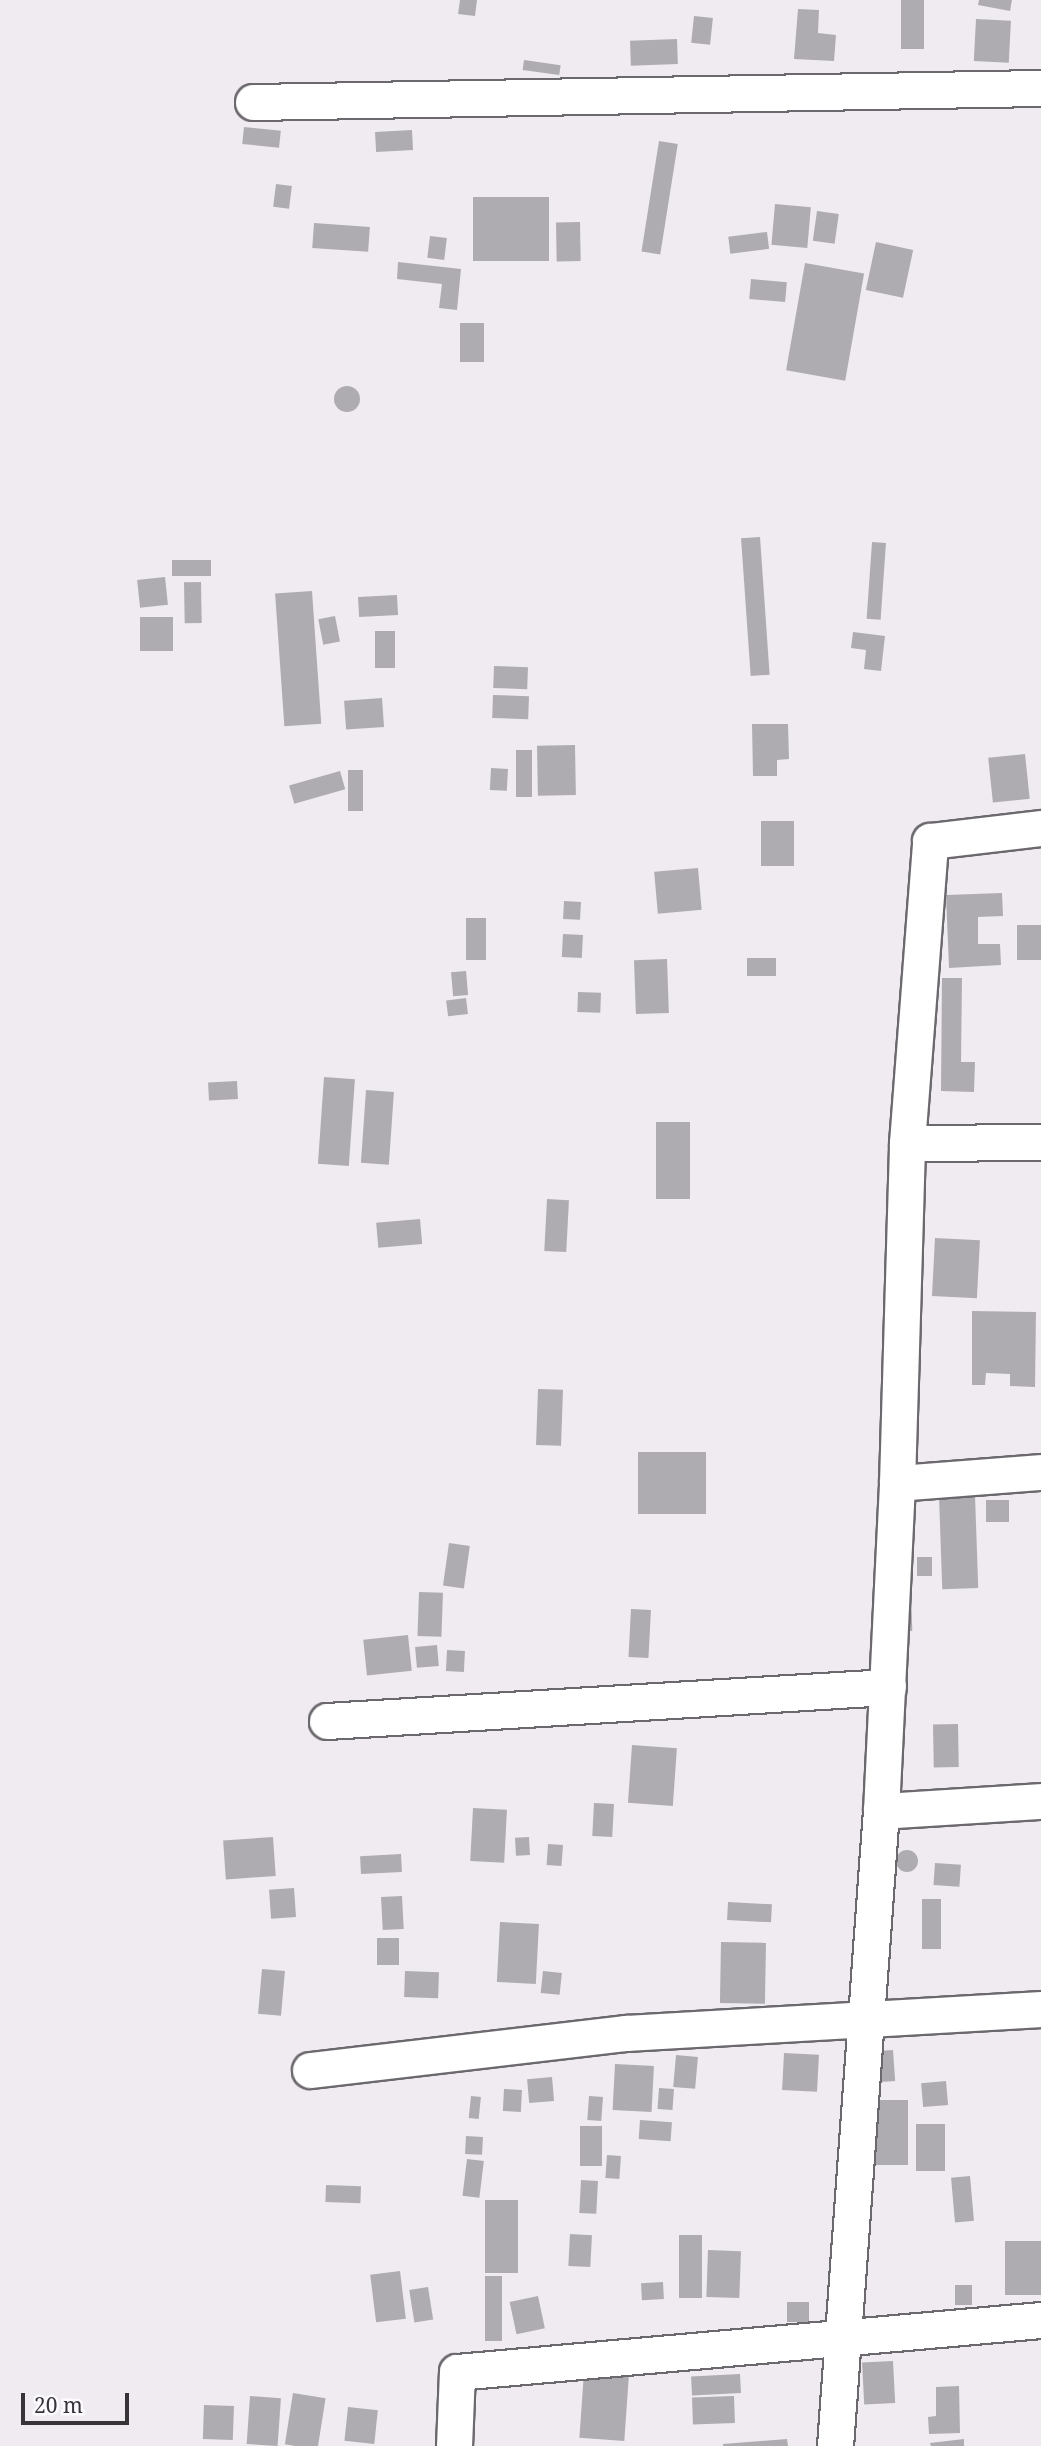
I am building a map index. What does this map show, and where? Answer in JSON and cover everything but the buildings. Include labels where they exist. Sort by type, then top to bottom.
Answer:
[{"type":"street","points":[[253,102],[1041,88]]},
{"type":"street","points":[[835,2446],[881,1811],[897,1483],[907,1143],[930,841],[1041,828]]},
{"type":"street","points":[[907,1143],[1041,1142]]},
{"type":"street","points":[[897,1483],[1041,1472]]},
{"type":"street","points":[[327,1721],[888,1687]]},
{"type":"street","points":[[881,1811],[1041,1801]]},
{"type":"street","points":[[310,2070],[626,2033],[1041,2009]]},
{"type":"street","points":[[454,2446],[457,2372],[1041,2320]]}]
